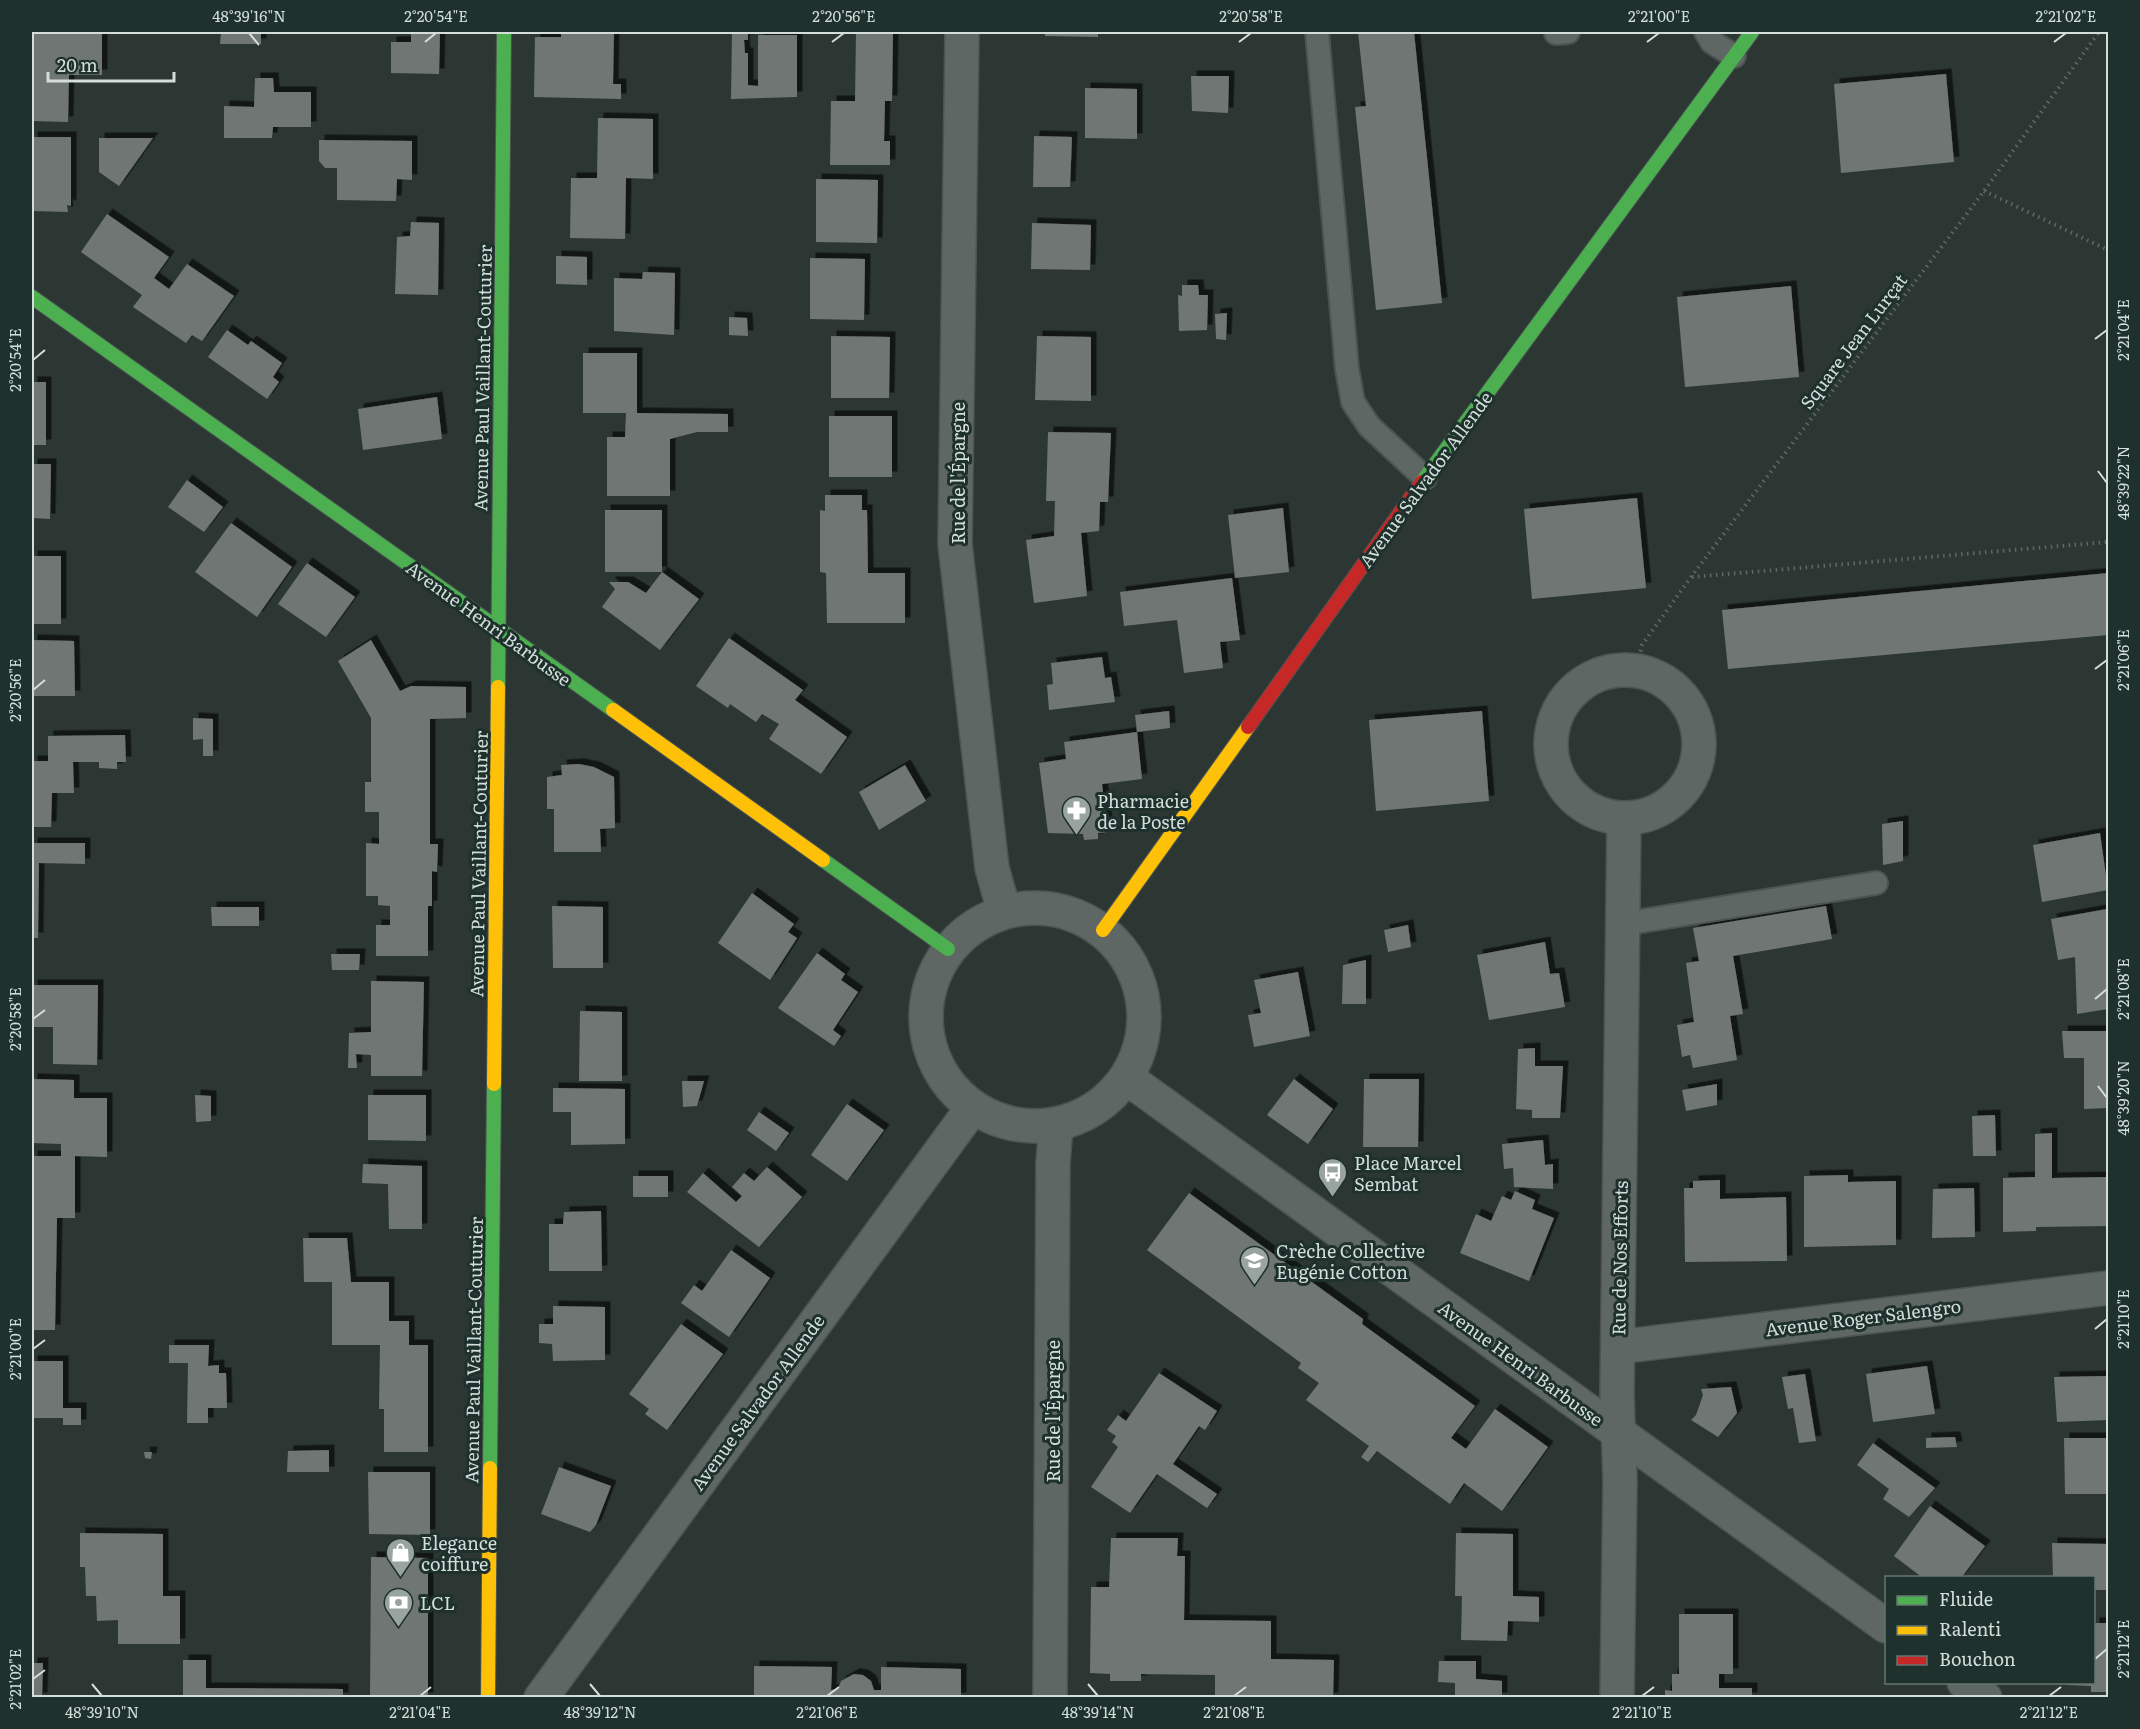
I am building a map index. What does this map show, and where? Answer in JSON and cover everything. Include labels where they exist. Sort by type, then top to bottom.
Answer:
[{"type":"street","name":"Avenue Paul Vaillant-Couturier","points":[[488,1698],[504,32]]},
{"type":"street","name":"Rue de l'Épargne","points":[[962,32],[955,544],[992,868],[1004,911]]},
{"type":"street","name":"Avenue Salvador Allende","points":[[1103,930],[1425,478],[1752,32]]},
{"type":"street","name":"Avenue Henri Barbusse","points":[[32,297],[948,950]]},
{"type":"street","points":[[1636,669],[1659,677],[1678,691],[1692,711],[1700,734],[1698,760],[1689,783],[1672,802],[1650,815],[1624,819],[1594,813],[1570,794],[1554,768],[1550,738],[1558,708],[1578,685],[1605,671],[1636,669]]},
{"type":"street","name":"Rue de Nos Efforts","points":[[1617,1698],[1624,819]]},
{"type":"street","points":[[1039,907],[1072,913],[1103,930],[1125,954],[1140,983],[1146,1016],[1141,1048],[1127,1078],[1108,1100],[1092,1110],[1056,1125],[1017,1124],[998,1120],[973,1107],[945,1079],[935,1062],[926,1034],[926,1004],[933,976],[948,950],[973,926],[1004,911],[1039,907]]},
{"type":"street","name":"Avenue Henri Barbusse","points":[[1127,1078],[1885,1625]]},
{"type":"street","name":"Avenue Salvador Allende","points":[[541,1698],[973,1107]]},
{"type":"street","name":"Rue de l'Épargne","points":[[1050,1698],[1053,1163],[1056,1125]]},
{"type":"street","name":"Avenue Roger Salengro","points":[[1618,1347],[2109,1288]]},
{"type":"street","points":[[1965,1684],[1985,1698]]},
{"type":"lane","points":[[1317,32],[1347,369],[1353,402],[1368,426],[1425,478]]},
{"type":"lane","points":[[1706,32],[1712,42],[1734,56]]},
{"type":"lane","points":[[1623,924],[1876,883]]},
{"type":"path","name":"Square Jean Lurçat","points":[[1636,669],[1642,645],[1691,577],[1984,191],[2099,32]]},
{"type":"path","points":[[1984,191],[2109,250]]},
{"type":"path","points":[[1691,577],[2109,542]]},
{"type":"building","points":[[34,32],[102,32],[102,75],[69,75],[68,122],[32,121]]},
{"type":"building","points":[[221,32],[261,32],[261,44],[220,44]]},
{"type":"building","points":[[411,32],[440,33],[439,74],[391,73],[391,42],[411,42]]},
{"type":"building","points":[[561,32],[614,32],[613,84],[621,84],[621,99],[534,97],[535,37],[561,37]]},
{"type":"building","points":[[732,32],[748,32],[748,40],[744,40],[745,53],[748,53],[748,85],[758,86],[758,35],[797,35],[797,97],[731,99]]},
{"type":"building","points":[[856,32],[893,32],[892,101],[885,101],[884,141],[890,141],[890,165],[830,165],[831,101],[855,101]]},
{"type":"building","points":[[1045,32],[1098,32],[1098,37],[1045,36]]},
{"type":"building","points":[[1358,32],[1414,32],[1442,303],[1376,310],[1355,107],[1366,106]]},
{"type":"building","points":[[1946,74],[1954,162],[1841,173],[1834,84]]},
{"type":"building","points":[[1191,76],[1229,76],[1228,113],[1192,111]]},
{"type":"building","points":[[255,78],[273,78],[274,92],[311,92],[311,127],[273,127],[272,138],[224,138],[224,106],[254,107]]},
{"type":"building","points":[[1085,88],[1137,89],[1137,139],[1085,138]]},
{"type":"building","points":[[598,118],[653,119],[653,179],[626,178],[625,239],[570,238],[571,178],[597,178]]},
{"type":"building","points":[[1034,136],[1072,137],[1070,187],[1033,187]]},
{"type":"building","points":[[32,137],[71,137],[71,206],[67,205],[68,212],[32,211]]},
{"type":"building","points":[[99,138],[153,138],[119,186],[99,172]]},
{"type":"building","points":[[319,140],[412,141],[412,180],[397,179],[396,201],[337,200],[337,168],[325,168],[319,161]]},
{"type":"building","points":[[816,179],[878,180],[877,243],[816,242]]},
{"type":"building","points":[[107,214],[169,257],[154,278],[169,289],[187,264],[234,296],[202,341],[192,335],[186,343],[133,307],[142,295],[81,252]]},
{"type":"building","points":[[411,222],[439,223],[438,295],[395,294],[397,237],[410,236]]},
{"type":"building","points":[[1032,223],[1091,225],[1090,270],[1031,269]]},
{"type":"building","points":[[556,256],[587,257],[587,285],[556,284]]},
{"type":"building","points":[[810,258],[865,259],[864,320],[810,319]]},
{"type":"building","points":[[643,272],[675,273],[674,335],[614,331],[614,278],[642,279]]},
{"type":"building","points":[[1182,285],[1198,285],[1199,295],[1208,295],[1207,330],[1179,331],[1178,295],[1182,296]]},
{"type":"building","points":[[1791,286],[1799,377],[1685,387],[1677,297]]},
{"type":"building","points":[[1227,313],[1226,340],[1216,339],[1215,314]]},
{"type":"building","points":[[729,317],[747,318],[748,336],[729,335]]},
{"type":"building","points":[[227,330],[248,345],[251,341],[282,363],[273,377],[279,382],[267,399],[208,357]]},
{"type":"building","points":[[831,336],[890,337],[889,398],[831,398]]},
{"type":"building","points":[[1037,336],[1091,337],[1091,401],[1035,400]]},
{"type":"building","points":[[583,353],[637,353],[637,413],[728,414],[728,432],[697,432],[670,439],[670,496],[607,496],[607,437],[625,437],[626,413],[583,413]]},
{"type":"building","points":[[32,382],[46,382],[46,445],[32,445]]},
{"type":"building","points":[[437,397],[442,439],[363,450],[358,409]]},
{"type":"building","points":[[829,416],[892,416],[892,477],[829,477]]},
{"type":"building","points":[[1048,432],[1111,433],[1108,502],[1100,502],[1099,531],[1081,533],[1087,596],[1034,603],[1026,540],[1054,536],[1055,501],[1046,501]]},
{"type":"building","points":[[32,464],[51,464],[50,519],[32,518]]},
{"type":"building","points":[[187,480],[223,507],[204,532],[168,507]]},
{"type":"building","points":[[825,495],[862,495],[862,510],[867,510],[868,573],[905,573],[905,623],[827,623],[826,573],[820,572],[820,510],[825,511]]},
{"type":"building","points":[[1637,498],[1646,588],[1532,599],[1524,509]]},
{"type":"building","points":[[1283,508],[1289,572],[1235,578],[1228,515]]},
{"type":"building","points":[[605,510],[662,510],[662,572],[605,572]]},
{"type":"building","points":[[231,523],[292,567],[257,617],[195,572]]},
{"type":"building","points":[[32,556],[61,556],[61,624],[32,624]]},
{"type":"building","points":[[307,563],[355,597],[326,637],[278,604]]},
{"type":"building","points":[[662,572],[699,599],[660,650],[602,607],[615,589],[609,582],[628,582],[646,593]]},
{"type":"building","points":[[2108,573],[2108,635],[1728,669],[1722,610]]},
{"type":"building","points":[[1232,578],[1240,640],[1220,642],[1223,668],[1184,673],[1177,620],[1124,626],[1120,592]]},
{"type":"building","points":[[729,638],[803,690],[795,700],[847,737],[821,774],[769,739],[779,724],[762,714],[756,722],[730,704],[728,708],[696,686]]},
{"type":"building","points":[[32,640],[74,641],[75,696],[32,696]]},
{"type":"building","points":[[371,640],[400,691],[411,686],[466,687],[466,718],[430,719],[430,844],[438,844],[437,872],[432,871],[432,906],[428,906],[428,956],[376,956],[376,925],[390,925],[390,906],[378,905],[378,896],[366,896],[366,843],[379,844],[379,812],[365,812],[365,782],[371,782],[371,718],[338,661]]},
{"type":"building","points":[[1102,657],[1105,678],[1111,677],[1115,702],[1049,710],[1047,685],[1053,684],[1051,663]]},
{"type":"building","points":[[1169,711],[1170,728],[1137,732],[1135,715]]},
{"type":"building","points":[[1482,711],[1489,801],[1376,811],[1369,720]]},
{"type":"building","points":[[193,718],[213,719],[213,756],[203,756],[203,739],[193,740]]},
{"type":"building","points":[[1137,732],[1142,779],[1102,784],[1108,832],[1098,833],[1098,839],[1084,840],[1083,834],[1048,833],[1039,763],[1066,759],[1064,742]]},
{"type":"building","points":[[125,735],[126,762],[117,762],[117,769],[99,768],[99,762],[73,762],[74,793],[52,793],[51,827],[32,827],[32,761],[48,761],[48,736]]},
{"type":"building","points":[[579,764],[594,767],[614,777],[615,828],[600,829],[601,852],[554,852],[554,809],[547,809],[547,777],[562,775],[561,765]]},
{"type":"building","points":[[905,765],[926,801],[879,830],[859,792]]},
{"type":"building","points":[[1903,821],[1903,861],[1883,865],[1882,824]]},
{"type":"building","points":[[2100,833],[2108,890],[2042,902],[2033,845]]},
{"type":"building","points":[[32,843],[85,843],[85,864],[39,863],[38,938],[32,938]]},
{"type":"building","points":[[752,893],[794,924],[788,932],[797,938],[770,980],[718,943]]},
{"type":"building","points":[[552,906],[603,907],[603,968],[553,968]]},
{"type":"building","points":[[1826,906],[1832,939],[1733,956],[1743,1014],[1730,1016],[1737,1060],[1693,1068],[1690,1055],[1682,1057],[1677,1025],[1694,1022],[1686,963],[1699,961],[1693,928]]},
{"type":"building","points":[[211,907],[259,907],[259,926],[212,926]]},
{"type":"building","points":[[2107,909],[2108,1009],[2077,1014],[2075,957],[2058,960],[2051,919]]},
{"type":"building","points":[[1408,925],[1411,947],[1388,952],[1384,930]]},
{"type":"building","points":[[1545,942],[1550,974],[1559,973],[1565,1007],[1489,1020],[1477,955]]},
{"type":"building","points":[[817,953],[845,974],[841,980],[858,992],[833,1030],[841,1036],[834,1046],[778,1008]]},
{"type":"building","points":[[331,954],[360,954],[359,970],[332,970]]},
{"type":"building","points":[[1366,960],[1366,1004],[1342,1004],[1343,965]]},
{"type":"building","points":[[1298,972],[1310,1036],[1254,1047],[1248,1015],[1261,1013],[1254,980]]},
{"type":"building","points":[[371,981],[424,982],[422,1076],[371,1076],[371,1055],[356,1054],[357,1068],[348,1068],[349,1033],[371,1032]]},
{"type":"building","points":[[32,985],[98,985],[97,1065],[53,1064],[53,1027],[32,1027]]},
{"type":"building","points":[[580,1011],[622,1012],[622,1081],[579,1081]]},
{"type":"building","points":[[2062,1031],[2108,1031],[2108,1108],[2084,1109],[2084,1058],[2064,1058]]},
{"type":"building","points":[[1535,1048],[1535,1066],[1563,1066],[1560,1118],[1532,1118],[1532,1110],[1516,1109],[1518,1049]]},
{"type":"building","points":[[32,1079],[74,1080],[74,1098],[107,1098],[107,1157],[75,1156],[75,1218],[57,1218],[55,1330],[32,1330],[32,1156],[61,1156],[61,1144],[32,1143]]},
{"type":"building","points":[[1294,1079],[1333,1109],[1308,1144],[1267,1115]]},
{"type":"building","points":[[1364,1079],[1419,1079],[1418,1147],[1363,1147]]},
{"type":"building","points":[[682,1081],[704,1081],[697,1106],[683,1107]]},
{"type":"building","points":[[1717,1084],[1717,1105],[1686,1111],[1682,1090]]},
{"type":"building","points":[[553,1088],[625,1089],[625,1144],[571,1145],[571,1112],[553,1112]]},
{"type":"building","points":[[195,1095],[211,1096],[211,1121],[196,1122]]},
{"type":"building","points":[[368,1095],[426,1095],[426,1141],[368,1140]]},
{"type":"building","points":[[847,1104],[884,1130],[847,1181],[811,1155]]},
{"type":"building","points":[[759,1112],[789,1133],[776,1151],[747,1130]]},
{"type":"building","points":[[1995,1115],[1996,1156],[1973,1156],[1972,1116]]},
{"type":"building","points":[[2052,1133],[2052,1178],[2108,1177],[2108,1226],[2036,1227],[2036,1231],[2003,1232],[2003,1178],[2035,1177],[2035,1134]]},
{"type":"building","points":[[1543,1140],[1545,1165],[1553,1164],[1553,1189],[1514,1187],[1513,1168],[1504,1169],[1502,1144]]},
{"type":"building","points":[[363,1164],[422,1166],[422,1229],[389,1229],[388,1184],[362,1183]]},
{"type":"building","points":[[767,1167],[802,1197],[759,1247],[687,1192],[703,1173],[736,1202],[742,1196],[732,1187],[744,1173],[754,1181]]},
{"type":"building","points":[[1848,1175],[1848,1182],[1896,1181],[1896,1245],[1804,1247],[1804,1176]]},
{"type":"building","points":[[633,1176],[668,1176],[668,1197],[633,1197]]},
{"type":"building","points":[[1720,1180],[1720,1199],[1786,1197],[1787,1261],[1685,1262],[1684,1188],[1693,1188],[1693,1181]]},
{"type":"building","points":[[1974,1188],[1975,1237],[1932,1238],[1933,1189]]},
{"type":"building","points":[[1515,1191],[1535,1200],[1532,1209],[1554,1218],[1529,1281],[1460,1253],[1476,1214],[1491,1221],[1502,1196],[1511,1200]]},
{"type":"building","points":[[1189,1193],[1363,1319],[1362,1324],[1475,1406],[1451,1438],[1466,1449],[1495,1409],[1548,1447],[1502,1511],[1464,1483],[1450,1504],[1377,1451],[1368,1462],[1361,1457],[1369,1446],[1306,1400],[1319,1383],[1298,1368],[1301,1363],[1147,1250]]},
{"type":"building","points":[[601,1211],[602,1271],[549,1271],[549,1224],[563,1224],[564,1212]]},
{"type":"building","points":[[303,1238],[347,1238],[351,1282],[389,1282],[389,1321],[409,1321],[409,1345],[428,1345],[428,1452],[384,1452],[384,1409],[379,1409],[380,1345],[332,1345],[332,1282],[304,1282]]},
{"type":"building","points":[[731,1250],[770,1278],[729,1337],[681,1303],[694,1285],[702,1291]]},
{"type":"building","points":[[553,1306],[605,1307],[605,1360],[553,1361],[552,1344],[539,1343],[539,1324],[553,1324]]},
{"type":"building","points":[[681,1324],[723,1354],[667,1430],[645,1414],[649,1409],[629,1394]]},
{"type":"building","points":[[169,1345],[209,1345],[208,1366],[219,1365],[219,1373],[226,1373],[227,1408],[208,1408],[208,1423],[187,1423],[188,1363],[169,1363]]},
{"type":"building","points":[[32,1361],[63,1361],[63,1408],[81,1408],[81,1425],[63,1425],[63,1418],[32,1418]]},
{"type":"building","points":[[1927,1366],[1935,1414],[1873,1422],[1866,1374]]},
{"type":"building","points":[[1159,1373],[1217,1411],[1205,1430],[1199,1426],[1173,1464],[1217,1494],[1207,1508],[1157,1474],[1130,1513],[1091,1487],[1118,1447],[1112,1442],[1116,1436],[1107,1430],[1118,1415],[1126,1421]]},
{"type":"building","points":[[1805,1374],[1816,1441],[1799,1443],[1793,1408],[1788,1409],[1782,1377]]},
{"type":"building","points":[[2108,1376],[2108,1420],[2057,1422],[2054,1377]]},
{"type":"building","points":[[1731,1387],[1737,1413],[1718,1437],[1691,1420],[1696,1415],[1703,1395],[1701,1389]]},
{"type":"building","points":[[1955,1437],[1957,1447],[1926,1448],[1926,1438]]},
{"type":"building","points":[[2064,1438],[2108,1438],[2108,1494],[2065,1494]]},
{"type":"building","points":[[1873,1443],[1935,1488],[1909,1517],[1883,1499],[1889,1489],[1857,1465]]},
{"type":"building","points":[[329,1450],[329,1472],[287,1472],[288,1451]]},
{"type":"building","points":[[144,1452],[152,1452],[151,1459],[145,1458]]},
{"type":"building","points":[[559,1467],[611,1486],[596,1525],[590,1532],[541,1514]]},
{"type":"building","points":[[368,1472],[430,1472],[430,1535],[369,1534]]},
{"type":"building","points":[[1930,1506],[1985,1546],[1962,1576],[1920,1576],[1894,1556]]},
{"type":"building","points":[[80,1533],[163,1534],[163,1596],[180,1596],[180,1644],[118,1644],[118,1620],[97,1621],[96,1596],[86,1596],[85,1567],[80,1567]]},
{"type":"building","points":[[1456,1533],[1513,1534],[1513,1596],[1539,1597],[1539,1622],[1508,1621],[1507,1641],[1461,1640],[1462,1596],[1455,1596]]},
{"type":"building","points":[[1111,1538],[1178,1538],[1177,1556],[1185,1556],[1184,1620],[1271,1621],[1271,1659],[1334,1660],[1333,1698],[1215,1698],[1215,1675],[1141,1674],[1141,1681],[1110,1681],[1110,1674],[1090,1673],[1091,1587],[1109,1587]]},
{"type":"building","points":[[2052,1543],[2108,1544],[2106,1590],[2095,1590],[2095,1576],[2053,1576]]},
{"type":"building","points":[[371,1557],[428,1558],[428,1698],[370,1698]]},
{"type":"building","points":[[1679,1614],[1733,1614],[1733,1674],[1719,1674],[1719,1688],[1752,1688],[1752,1698],[1665,1698],[1665,1690],[1672,1691],[1672,1674],[1679,1674]]},
{"type":"building","points":[[2095,1623],[2108,1623],[2108,1692],[2091,1692],[2091,1686],[2067,1685],[2095,1684]]},
{"type":"building","points":[[183,1660],[206,1660],[206,1688],[343,1689],[343,1698],[183,1698]]},
{"type":"building","points":[[1439,1661],[1476,1661],[1476,1679],[1502,1681],[1502,1698],[1455,1698],[1455,1683],[1438,1682]]},
{"type":"building","points":[[32,1663],[43,1663],[42,1698],[32,1698]]},
{"type":"building","points":[[754,1666],[832,1667],[831,1690],[838,1689],[841,1681],[854,1674],[863,1675],[871,1681],[874,1690],[881,1690],[881,1667],[961,1669],[961,1698],[754,1698]]},
{"type":"traffic: fast","points":[[498,687],[504,32]]},
{"type":"traffic: fast","points":[[1422,482],[1752,32]]},
{"type":"traffic: fast","points":[[32,297],[613,710]]},
{"type":"traffic: fast","points":[[823,860],[948,949]]},
{"type":"traffic: fast","points":[[490,1468],[494,1084]]},
{"type":"traffic: slow","points":[[494,1084],[498,687]]},
{"type":"traffic: slow","points":[[613,710],[823,860]]},
{"type":"traffic: slow","points":[[1103,930],[1248,727]]},
{"type":"traffic: slow","points":[[488,1698],[490,1468]]},
{"type":"traffic: jam","points":[[1248,727],[1422,482]]},
{"type":"place","name":"Pharmacie de la Poste","points":[[1076,836]]},
{"type":"place","name":"Place Marcel Sembat","points":[[1333,1198]]},
{"type":"place","name":"Crèche Collective Eugénie Cotton","points":[[1255,1286]]},
{"type":"place","name":"Elegance coiffure","points":[[400,1578]]},
{"type":"place","name":"LCL","points":[[399,1628]]}]
